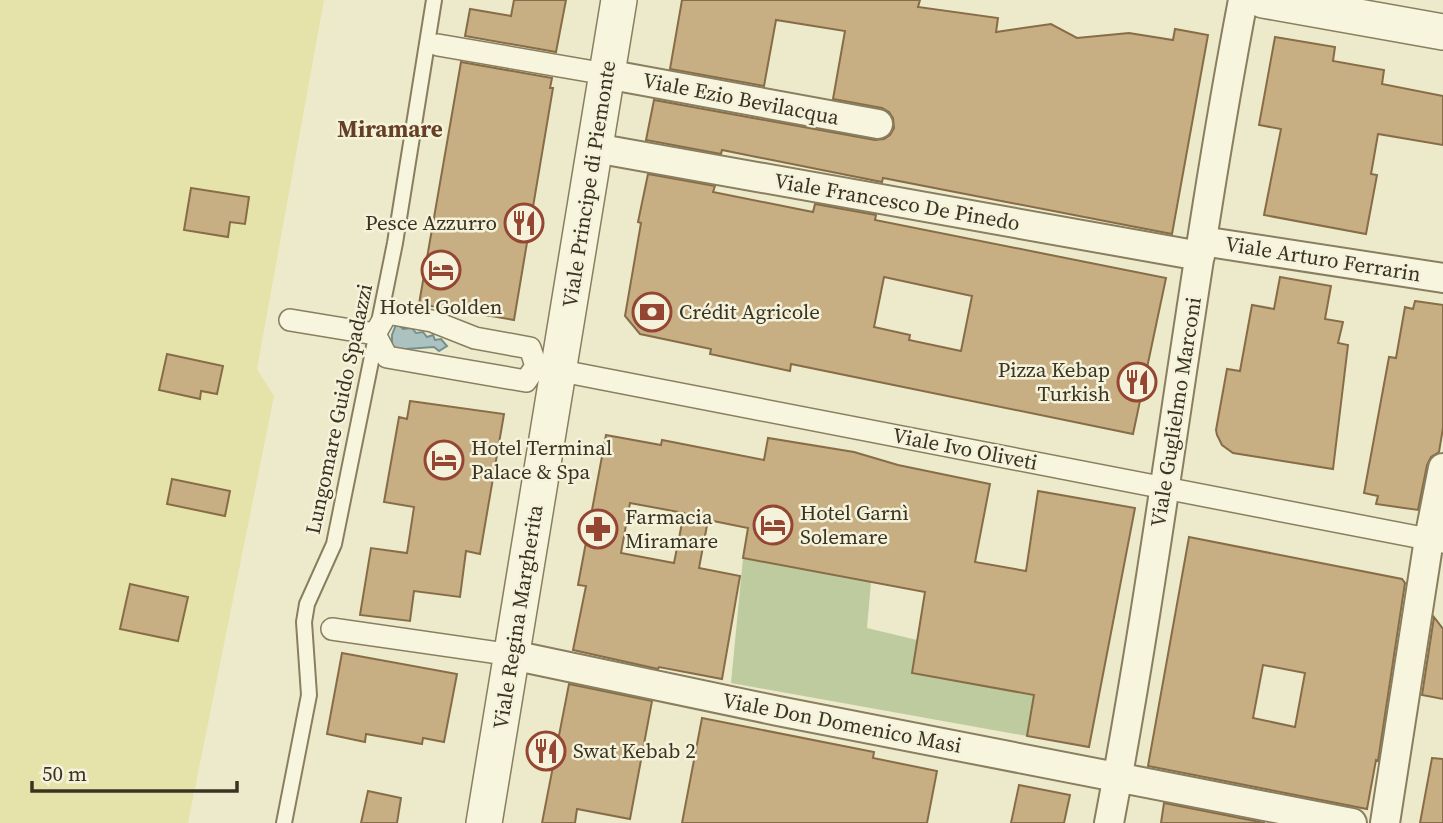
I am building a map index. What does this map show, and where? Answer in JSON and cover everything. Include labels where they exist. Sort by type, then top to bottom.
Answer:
[{"type":"street","name":"Viale Principe di Piemonte","points":[[547,367],[595,148],[619,0]]},
{"type":"street","name":"Viale Guglielmo Marconi","points":[[1109,823],[1166,489],[1201,248],[1243,0]]},
{"type":"street","points":[[1263,0],[1443,32]]},
{"type":"street","name":"Viale Ezio Bevilacqua","points":[[438,45],[878,124]]},
{"type":"street","name":"Viale Francesco De Pinedo","points":[[595,148],[1201,248]]},
{"type":"street","name":"Viale Arturo Ferrarin","points":[[1201,248],[1443,278]]},
{"type":"street","points":[[387,313],[432,321],[490,341],[530,348],[547,367],[526,381],[387,357],[375,334],[387,313]]},
{"type":"street","points":[[290,320],[375,334]]},
{"type":"street","points":[[490,341],[505,350],[506,361],[502,368],[487,374],[472,362],[469,354],[472,345],[490,341]]},
{"type":"street","name":"Viale Ivo Oliveti","points":[[547,367],[1436,541]]},
{"type":"street","name":"Viale Regina Margherita","points":[[485,823],[512,655],[547,367]]},
{"type":"street","points":[[1385,823],[1436,541],[1443,468]]},
{"type":"street","name":"Viale Don Domenico Masi","points":[[332,629],[512,655],[778,711],[1352,823]]},
{"type":"lane","name":"Lungomare Guido Spadazzi","points":[[284,823],[309,695],[304,622],[307,604],[334,544],[395,243],[434,0]]},
{"type":"green space","points":[[743,558],[871,582],[867,628],[917,640],[912,673],[1034,695],[1027,736],[731,683]]},
{"type":"sand","points":[[0,0],[324,0],[257,369],[274,396],[188,823],[0,823]]},
{"type":"water","points":[[397,322],[403,329],[412,328],[416,333],[423,332],[427,337],[433,335],[435,340],[441,339],[447,346],[439,351],[434,347],[392,350],[392,335]]},
{"type":"building","points":[[514,0],[566,0],[556,52],[465,36],[470,9],[511,16]]},
{"type":"building","points":[[682,0],[920,0],[918,7],[998,18],[996,32],[1051,24],[1077,38],[1129,33],[1173,40],[1175,29],[1208,35],[1172,234],[883,178],[882,182],[722,150],[721,154],[646,140],[654,100],[875,140],[884,139],[894,128],[893,118],[882,108],[833,99],[845,31],[776,20],[764,86],[670,69]]},
{"type":"building","points":[[1275,37],[1335,47],[1333,61],[1384,70],[1382,84],[1443,96],[1443,145],[1378,134],[1371,174],[1377,175],[1366,234],[1264,215],[1281,129],[1259,125]]},
{"type":"building","points":[[461,62],[552,78],[550,88],[553,88],[514,320],[419,304]]},
{"type":"building","points":[[648,174],[715,186],[713,192],[813,212],[815,204],[876,215],[875,220],[1166,278],[1133,434],[791,364],[790,371],[710,354],[711,349],[640,334],[625,316],[641,223],[638,222]],"holes":[[[884,277],[972,296],[961,351],[909,340],[910,335],[874,327]]]},
{"type":"building","points":[[191,188],[249,197],[245,224],[230,222],[228,237],[184,230]]},
{"type":"building","points":[[1280,277],[1331,286],[1325,319],[1343,322],[1338,343],[1348,345],[1333,469],[1233,453],[1222,445],[1217,435],[1227,369],[1240,371],[1252,305],[1274,309]]},
{"type":"building","points":[[1415,301],[1443,305],[1443,428],[1439,452],[1431,457],[1427,465],[1418,510],[1376,504],[1378,496],[1364,493],[1389,357],[1396,358],[1405,307],[1413,309]]},
{"type":"building","points":[[167,354],[223,366],[217,394],[201,391],[200,399],[159,390]]},
{"type":"building","name":"Hotel Terminal Palace & Spa","points":[[410,401],[504,414],[480,554],[466,551],[460,597],[414,591],[410,621],[360,615],[371,548],[407,553],[414,507],[384,502],[399,417],[407,419]]},
{"type":"building","points":[[606,435],[661,445],[662,440],[764,460],[768,438],[854,452],[898,465],[990,484],[975,562],[1026,571],[1038,491],[1135,508],[1089,747],[1027,736],[1034,695],[912,673],[925,592],[743,558],[748,528],[708,520],[699,568],[740,576],[722,679],[659,667],[658,669],[573,650],[586,586],[578,585]],"holes":[[[630,503],[684,513],[674,563],[621,553]]]},
{"type":"building","points":[[172,479],[230,491],[225,516],[167,504]]},
{"type":"building","points":[[1189,537],[1402,579],[1405,583],[1378,761],[1376,760],[1367,809],[1148,766]],"holes":[[[1263,665],[1305,673],[1295,727],[1253,718]]]},
{"type":"building","points":[[130,584],[188,597],[178,641],[120,629]]},
{"type":"building","points":[[1434,617],[1443,629],[1443,699],[1422,695]]},
{"type":"building","points":[[342,653],[457,674],[444,742],[423,738],[422,744],[366,734],[365,742],[327,734]]},
{"type":"building","points":[[569,684],[652,701],[630,819],[577,809],[575,823],[542,823]]},
{"type":"building","points":[[702,718],[874,752],[873,758],[937,771],[927,823],[682,823]]},
{"type":"building","points":[[1432,758],[1443,759],[1443,823],[1420,823]]},
{"type":"building","points":[[1019,785],[1070,795],[1064,823],[1011,823]]},
{"type":"building","points":[[368,791],[401,798],[397,823],[361,823]]},
{"type":"building","points":[[1164,803],[1265,823],[1161,823]]},
{"type":"place","name":"Pesce Azzurro","points":[[524,223]]},
{"type":"place","name":"Hotel Golden","points":[[441,270]]},
{"type":"place","name":"Crédit Agricole","points":[[652,312]]},
{"type":"place","name":"Pizza Kebap Turkish","points":[[1137,382]]},
{"type":"place","name":"Hotel Terminal Palace & Spa","points":[[444,460]]},
{"type":"place","name":"Hotel Garnì Solemare","points":[[773,525]]},
{"type":"place","name":"Farmacia Miramare","points":[[598,529]]},
{"type":"place","name":"Swat Kebab 2","points":[[546,751]]},
{"type":"district","name":"Miramare","points":[[390,129]]}]
